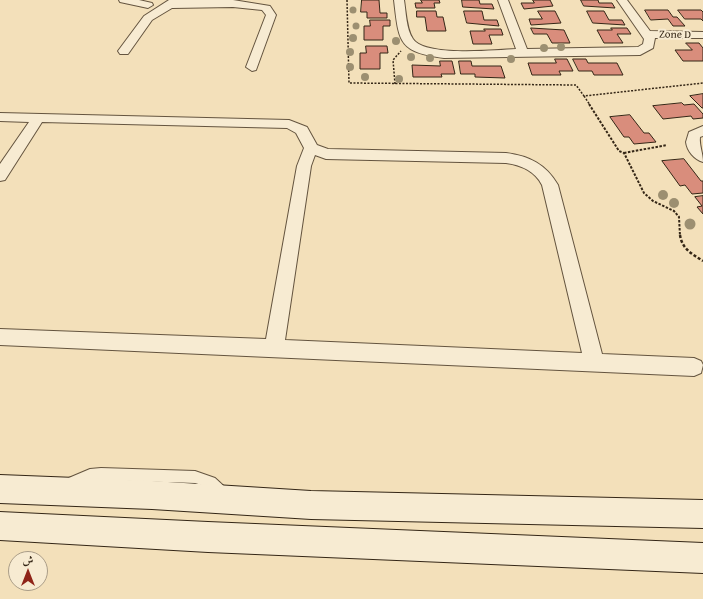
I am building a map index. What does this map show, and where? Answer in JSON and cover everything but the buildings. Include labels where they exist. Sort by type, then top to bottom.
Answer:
[{"type":"street","points":[[124,0],[132,0]]},
{"type":"street","points":[[129,0],[149,7],[171,3],[193,3],[253,5],[269,10],[271,15],[252,67]]},
{"type":"street","points":[[399,0],[404,34],[408,43],[414,48],[423,52],[444,54]]},
{"type":"street","points":[[503,0],[523,53]]},
{"type":"street","name":"Zone D","points":[[622,0],[648,40],[703,35]]},
{"type":"street","points":[[124,51],[149,7]]},
{"type":"street","points":[[404,34],[402,40],[404,48],[420,55],[630,52],[640,51],[648,40]]},
{"type":"street","points":[[0,117],[289,124],[302,130],[311,148],[326,154],[506,158],[522,161],[537,168],[543,173],[550,185],[594,362]]},
{"type":"street","points":[[0,176],[38,118]]},
{"type":"street","points":[[703,130],[694,135],[692,142],[696,150],[703,157]]},
{"type":"street","points":[[703,140],[703,150]]},
{"type":"street","points":[[274,348],[304,166],[311,148]]},
{"type":"street","points":[[0,338],[274,348],[694,367]]},
{"type":"street","points":[[0,489],[311,505],[703,514]]},
{"type":"street","points":[[0,526],[208,537],[703,558]]},
{"type":"path","points":[[347,0],[348,83],[576,85],[619,151],[624,153],[666,145]]},
{"type":"path","points":[[395,84],[393,60],[404,48]]},
{"type":"path","points":[[584,96],[703,82]]},
{"type":"path","points":[[624,153],[644,193],[653,202],[674,211],[679,217],[681,242],[688,252],[703,261]]}]
